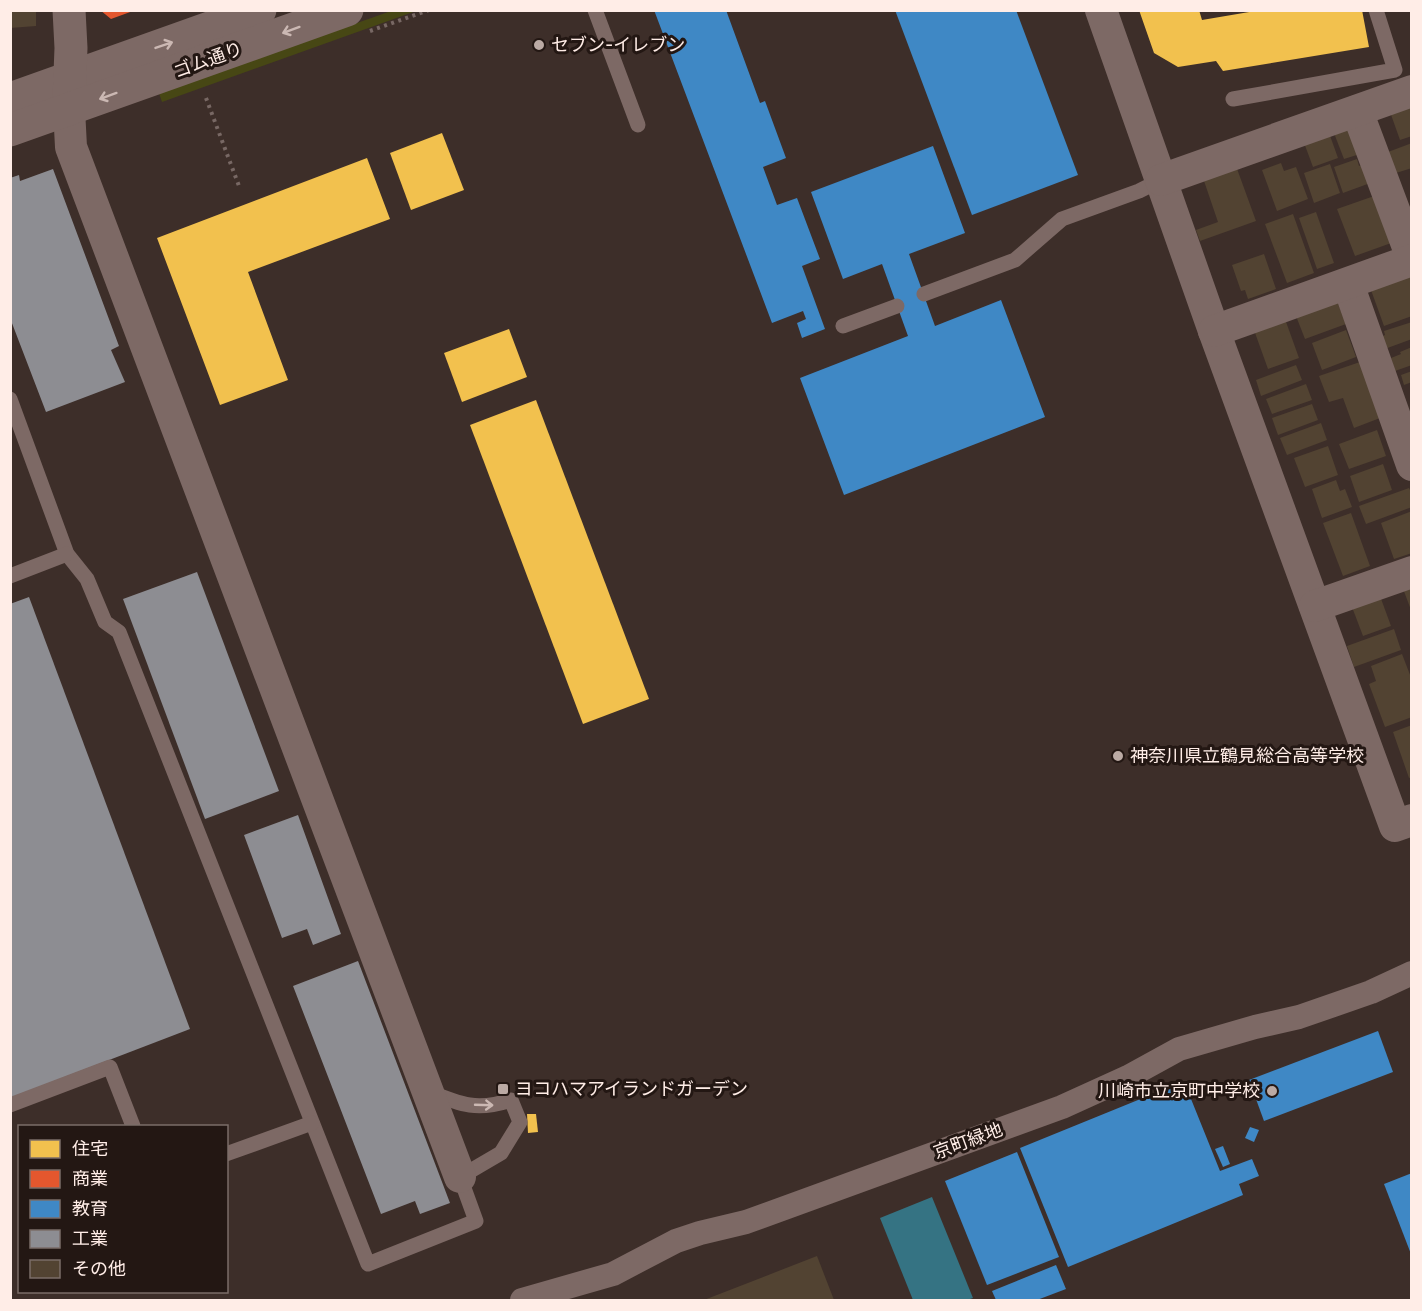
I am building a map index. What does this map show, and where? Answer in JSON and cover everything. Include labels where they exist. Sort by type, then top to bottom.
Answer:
[{"type":"street","points":[[69,10],[71,147],[460,1177]]},
{"type":"street","name":"ゴム通り","points":[[69,94],[260,10]]},
{"type":"street","name":"ゴム通り","points":[[10,99],[69,94],[346,10]]},
{"type":"street","points":[[1101,10],[1214,331],[1395,826],[1412,820]]},
{"type":"street","points":[[1161,180],[1412,91]]},
{"type":"street","points":[[10,130],[69,94]]},
{"type":"street","points":[[1214,331],[1412,259],[1358,111]]},
{"type":"street","points":[[1348,284],[1412,465]]},
{"type":"street","points":[[1315,606],[1412,572]]},
{"type":"street","name":"京町緑地","points":[[522,1300],[613,1274],[699,1233],[746,1222],[1062,1107],[1128,1077],[1179,1050],[1255,1027],[1299,1017],[1371,992],[1412,973]]},
{"type":"lane","points":[[595,10],[638,125]]},
{"type":"lane","points":[[1233,99],[1395,70],[1376,10]]},
{"type":"lane","points":[[924,294],[1015,260],[1062,219],[1161,180]]},
{"type":"lane","points":[[843,326],[897,306]]},
{"type":"lane","points":[[10,399],[67,554],[87,579],[105,622],[119,632],[368,1264],[476,1221],[460,1177],[501,1153],[520,1122],[511,1100],[491,1107],[457,1103],[428,1091]]},
{"type":"lane","points":[[10,576],[67,554]]},
{"type":"lane","points":[[10,1105],[110,1067],[133,1125]]},
{"type":"lane","points":[[228,1153],[312,1123]]},
{"type":"path","points":[[206,98],[239,186]]},
{"type":"shaded area","points":[[391,11],[416,11],[162,102],[159,93]]},
{"type":"water","points":[[932,1197],[973,1298],[913,1300],[880,1218]]},
{"type":"building: 住宅","points":[[1139,10],[1199,10],[1202,20],[1261,10],[1362,10],[1369,47],[1223,71],[1216,61],[1178,67],[1154,53]]},
{"type":"building: 住宅","points":[[442,133],[464,190],[411,210],[390,153]]},
{"type":"building: 住宅","points":[[367,158],[390,219],[248,272],[288,380],[220,405],[157,238]]},
{"type":"building: 住宅","points":[[509,329],[527,377],[462,402],[444,353]]},
{"type":"building: 住宅","points":[[536,400],[649,699],[583,724],[470,425]]},
{"type":"building: 住宅","points":[[527,1114],[536,1114],[538,1132],[528,1133]]},
{"type":"building: 商業","points":[[100,10],[133,10],[133,11],[111,19]]},
{"type":"building: 教育","points":[[654,10],[726,10],[760,103],[765,101],[786,158],[763,167],[777,205],[797,198],[820,259],[802,266],[825,329],[802,338],[797,323],[806,319],[803,311],[772,323]]},
{"type":"building: 教育","points":[[895,10],[1016,10],[1078,175],[972,215]]},
{"type":"building: 教育","points":[[933,146],[965,233],[909,254],[935,326],[1001,300],[1045,417],[844,495],[800,378],[908,336],[882,264],[843,279],[811,192]]},
{"type":"building: 教育","points":[[1378,1031],[1393,1072],[1264,1121],[1249,1080]]},
{"type":"building: 教育","points":[[1170,1087],[1172,1095],[1187,1089],[1220,1171],[1252,1159],[1259,1176],[1239,1184],[1243,1195],[1068,1267],[1020,1148]]},
{"type":"building: 教育","points":[[1250,1127],[1259,1130],[1254,1142],[1245,1138]]},
{"type":"building: 教育","points":[[1223,1146],[1230,1164],[1223,1167],[1215,1149]]},
{"type":"building: 教育","points":[[1017,1152],[1059,1257],[987,1285],[945,1181]]},
{"type":"building: 教育","points":[[1412,1173],[1412,1254],[1411,1254],[1384,1184]]},
{"type":"building: 教育","points":[[1056,1265],[1066,1289],[1037,1300],[996,1300],[992,1291]]},
{"type":"building: 工業","points":[[53,169],[119,346],[111,350],[125,382],[46,412],[10,318],[10,178],[19,175],[20,181]]},
{"type":"building: 工業","points":[[197,572],[279,791],[205,819],[123,599]]},
{"type":"building: 工業","points":[[29,597],[190,1029],[10,1098],[10,604]]},
{"type":"building: 工業","points":[[298,815],[341,934],[313,945],[307,929],[282,938],[244,835]]},
{"type":"building: 工業","points":[[358,961],[450,1203],[420,1214],[415,1201],[381,1214],[293,986]]},
{"type":"building: その他","points":[[10,10],[36,10],[36,26],[10,28]]},
{"type":"building: その他","points":[[1412,101],[1412,136],[1400,140],[1389,109]]},
{"type":"building: その他","points":[[1348,122],[1360,154],[1344,159],[1332,128]]},
{"type":"building: その他","points":[[1328,130],[1338,158],[1313,167],[1303,140]]},
{"type":"building: その他","points":[[1412,143],[1412,168],[1396,173],[1388,152]]},
{"type":"building: その他","points":[[1357,159],[1359,166],[1366,163],[1373,182],[1343,193],[1334,167]]},
{"type":"building: その他","points":[[1281,163],[1284,171],[1296,167],[1308,199],[1277,211],[1262,170]]},
{"type":"building: その他","points":[[1330,164],[1340,193],[1314,203],[1304,173]]},
{"type":"building: その他","points":[[1236,166],[1256,221],[1200,241],[1196,230],[1218,222],[1203,178]]},
{"type":"building: その他","points":[[1377,195],[1394,242],[1355,256],[1337,209]]},
{"type":"building: その他","points":[[1316,212],[1334,263],[1317,269],[1299,218]]},
{"type":"building: その他","points":[[1293,214],[1314,273],[1287,283],[1265,224]]},
{"type":"building: その他","points":[[1264,254],[1276,289],[1248,299],[1245,290],[1241,291],[1232,265]]},
{"type":"building: その他","points":[[1412,275],[1412,316],[1384,326],[1371,290]]},
{"type":"building: その他","points":[[1337,301],[1346,324],[1305,339],[1296,316]]},
{"type":"building: その他","points":[[1285,319],[1299,358],[1268,369],[1254,330]]},
{"type":"building: その他","points":[[1412,322],[1412,339],[1382,350],[1378,338],[1385,335],[1384,331]]},
{"type":"building: その他","points":[[1346,330],[1356,357],[1322,370],[1312,343]]},
{"type":"building: その他","points":[[1412,347],[1412,365],[1395,371],[1391,358]]},
{"type":"building: その他","points":[[1360,362],[1380,418],[1354,428],[1343,398],[1329,402],[1319,376]]},
{"type":"building: その他","points":[[1296,365],[1302,380],[1261,396],[1256,380]]},
{"type":"building: その他","points":[[1412,371],[1412,382],[1404,385],[1401,375]]},
{"type":"building: その他","points":[[1306,384],[1312,400],[1272,414],[1266,399]]},
{"type":"building: その他","points":[[1312,404],[1318,420],[1278,435],[1272,418]]},
{"type":"building: その他","points":[[1321,423],[1327,440],[1287,455],[1280,438]]},
{"type":"building: その他","points":[[1377,430],[1386,456],[1349,469],[1339,444]]},
{"type":"building: その他","points":[[1328,446],[1338,475],[1305,487],[1294,458]]},
{"type":"building: その他","points":[[1383,464],[1392,490],[1359,502],[1350,476]]},
{"type":"building: その他","points":[[1336,480],[1340,491],[1345,489],[1352,507],[1322,518],[1312,489]]},
{"type":"building: その他","points":[[1409,488],[1412,494],[1412,507],[1366,524],[1359,506]]},
{"type":"building: その他","points":[[1412,511],[1412,553],[1394,559],[1381,523]]},
{"type":"building: その他","points":[[1351,513],[1370,566],[1343,576],[1323,523]]},
{"type":"building: その他","points":[[1412,582],[1412,610],[1411,610],[1402,586]]},
{"type":"building: その他","points":[[1380,596],[1391,626],[1363,636],[1352,607]]},
{"type":"building: その他","points":[[1394,629],[1401,650],[1354,667],[1347,646]]},
{"type":"building: その他","points":[[1402,654],[1412,680],[1412,717],[1385,727],[1369,684],[1376,681],[1371,666]]},
{"type":"building: その他","points":[[1412,725],[1412,777],[1409,778],[1393,732]]},
{"type":"building: その他","points":[[817,1256],[834,1300],[704,1300]]},
{"type":"place","name":"セブン-イレブン","points":[[539,45]]},
{"type":"place","name":"神奈川県立鶴見総合高等学校","points":[[1118,756]]},
{"type":"place","name":"ヨコハマアイランドガーデン","points":[[503,1089]]},
{"type":"place","name":"川崎市立京町中学校","points":[[1272,1091]]}]
